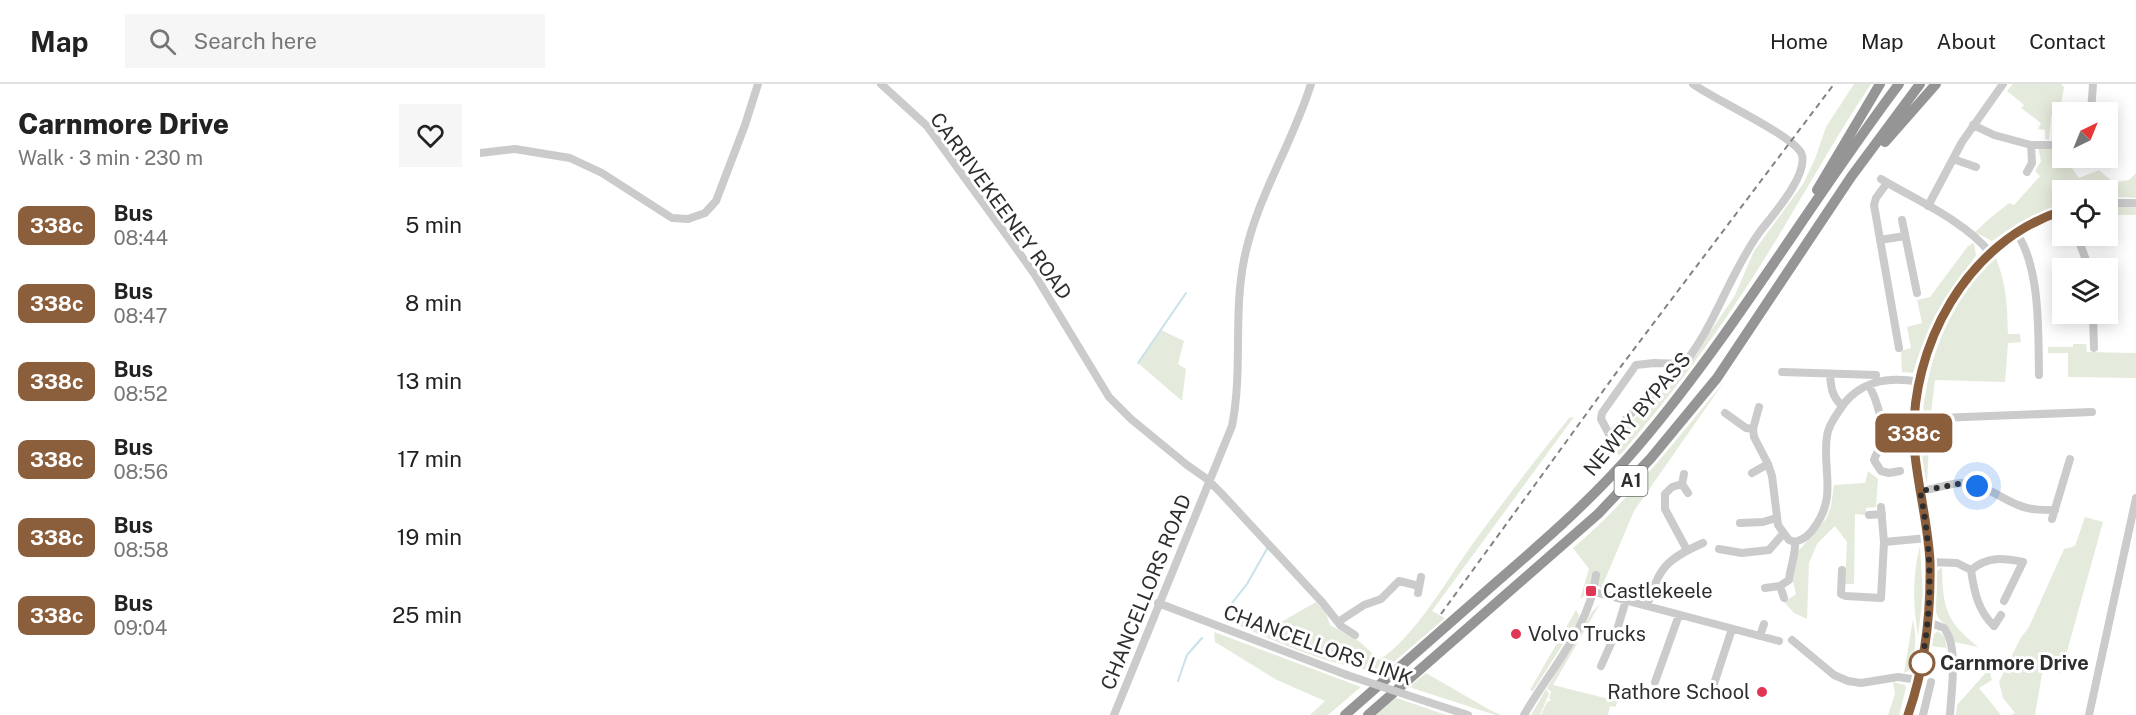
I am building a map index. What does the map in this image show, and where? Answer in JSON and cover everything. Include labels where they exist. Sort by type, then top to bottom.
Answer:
[{"type":"highway","points":[[1803,220],[1825,174],[1880,84]]},
{"type":"highway","name":"NEWRY BYPASS","points":[[1345,715],[1549,537],[1604,484],[1638,446],[1677,400],[1899,84]]},
{"type":"highway","name":"NEWRY BYPASS","points":[[1368,715],[1563,545],[1633,478],[1689,414],[1717,378],[1838,197],[1920,84]]},
{"type":"highway","points":[[1838,197],[1936,84]]},
{"type":"street","points":[[480,153],[515,149],[570,158],[602,173],[672,218],[688,219],[705,213],[716,201],[758,84]]},
{"type":"street","name":"CARRIVEKEENEY ROAD","points":[[881,84],[927,126],[1035,275],[1109,397],[1131,419],[1209,482]]},
{"type":"street","name":"CHANCELLORS ROAD","points":[[1114,715],[1228,436],[1236,406],[1239,305],[1247,249],[1261,200],[1296,127],[1311,84]]},
{"type":"street","points":[[1609,435],[1666,384],[1684,364],[1710,321],[1743,258],[1780,206],[1803,163],[1801,152],[1781,135],[1693,84]]},
{"type":"street","points":[[1928,206],[1973,125],[2003,84]]},
{"type":"street","points":[[2092,102],[2093,85],[2102,84]]},
{"type":"street","points":[[1973,125],[1994,135],[2031,146],[2052,145]]},
{"type":"street","points":[[2027,172],[2032,163],[2031,146]]},
{"type":"street","points":[[1953,159],[1976,167]]},
{"type":"street","points":[[1899,348],[1874,206],[1884,181],[1928,206],[1976,238],[1990,253]]},
{"type":"street","points":[[2118,203],[2136,203]]},
{"type":"street","points":[[1909,715],[1918,680],[1928,622],[1930,562],[1914,443],[1919,382],[1932,338],[1958,290],[1990,253],[2016,232],[2052,215]]},
{"type":"street","points":[[1902,220],[1917,293]]},
{"type":"street","points":[[2016,232],[2026,253],[2036,292],[2039,375]]},
{"type":"street","points":[[1880,240],[1905,236]]},
{"type":"street","points":[[2093,324],[2094,348]]},
{"type":"street","points":[[1615,445],[1601,419],[1602,413],[1634,367],[1646,363],[1684,364]]},
{"type":"street","points":[[1782,372],[1876,375]]},
{"type":"street","points":[[1830,375],[1835,399],[1842,406]]},
{"type":"street","points":[[1766,414],[1758,409],[1752,429],[1772,476],[1776,518],[1783,534],[1796,542],[1802,541],[1822,517],[1826,505],[1827,434],[1842,406],[1860,388],[1869,385],[1893,379],[1919,382]]},
{"type":"street","points":[[1869,385],[1876,399],[1881,430],[1881,443],[1874,460],[1881,471],[1889,473],[1900,471]]},
{"type":"street","points":[[1915,419],[2092,412]]},
{"type":"street","points":[[1725,413],[1746,428],[1752,429]]},
{"type":"street","points":[[2052,519],[2069,477],[2070,459]]},
{"type":"street","points":[[1752,473],[1768,464]]},
{"type":"street","points":[[1684,474],[1682,484],[1688,493]]},
{"type":"street","name":"CHANCELLORS ROAD","points":[[1209,482],[1248,521],[1338,622],[1355,635]]},
{"type":"street","points":[[1920,491],[1969,483],[1996,493],[2018,505],[2040,510],[2055,510]]},
{"type":"street","points":[[1682,484],[1672,487],[1665,494],[1665,509],[1687,550]]},
{"type":"street","points":[[2089,715],[2136,498]]},
{"type":"street","points":[[1869,515],[1881,511],[1884,542],[1881,609]]},
{"type":"street","points":[[1740,523],[1763,522],[1776,518]]},
{"type":"street","points":[[1719,549],[1742,553],[1768,550],[1783,534]]},
{"type":"street","points":[[1884,542],[1928,538]]},
{"type":"street","points":[[1765,588],[1780,586],[1789,580],[1796,542]]},
{"type":"street","points":[[1647,606],[1661,570],[1666,564],[1687,550],[1703,543]]},
{"type":"street","points":[[1971,570],[1989,560],[2000,558],[2023,562],[2004,601]]},
{"type":"street","points":[[1930,562],[1957,563],[1971,570]]},
{"type":"street","points":[[1842,570],[1841,594],[1881,598]]},
{"type":"street","points":[[1971,570],[1974,591],[1984,616],[1994,626],[2001,615]]},
{"type":"street","points":[[1524,715],[1572,639],[1594,592],[1596,574]]},
{"type":"street","points":[[1338,622],[1364,605],[1381,599],[1399,581],[1420,585]]},
{"type":"street","points":[[1780,586],[1784,598]]},
{"type":"street","points":[[1594,592],[1779,641]]},
{"type":"street","points":[[1601,666],[1617,630],[1626,600]]},
{"type":"street","name":"CHANCELLORS LINK","points":[[1158,603],[1347,675],[1468,715]]},
{"type":"street","points":[[1655,682],[1679,615]]},
{"type":"street","points":[[1928,622],[1944,628],[1950,639],[1953,657],[1950,715]]},
{"type":"street","points":[[1760,636],[1764,624]]},
{"type":"street","points":[[1712,690],[1732,629]]},
{"type":"street","points":[[1792,640],[1834,675],[1848,681],[1861,683],[1892,678],[1918,680]]},
{"type":"street","points":[[1923,715],[1931,682]]},
{"type":"green space","points":[[1854,84],[1871,84],[1757,271],[1698,357],[1619,455],[1616,453],[1622,445],[1624,428],[1676,381],[1735,295],[1754,251],[1803,184],[1826,127]]},
{"type":"green space","points":[[2013,84],[2061,84],[2064,87],[2061,102],[2052,102],[2049,140],[2045,139],[2045,130],[2038,129],[2041,123],[2021,108],[2024,105],[2007,91]]},
{"type":"green space","points":[[2038,147],[2052,147],[2052,168],[2072,168],[2079,178],[2099,170],[2111,180],[2052,180],[2052,209],[2020,222],[1992,241],[1975,232],[2009,203],[2014,205],[2040,176],[2035,171],[2041,161]]},
{"type":"green space","points":[[2136,173],[2136,198],[2118,197],[2118,181],[2129,180]]},
{"type":"green space","points":[[2118,206],[2136,206],[2136,215],[2118,215]]},
{"type":"green space","points":[[1974,243],[1976,256],[1938,311],[1913,373],[1902,372],[1901,351],[1911,348],[1907,327],[1922,323],[1917,300],[1930,297],[1968,246]]},
{"type":"green space","points":[[1996,258],[2006,296],[2008,334],[2020,334],[2021,342],[2008,343],[2005,382],[1935,380],[1931,414],[1924,414],[1930,373],[1942,336],[1970,286]]},
{"type":"green space","points":[[1161,330],[1184,341],[1178,364],[1186,369],[1182,401],[1138,363]]},
{"type":"green space","points":[[2073,344],[2086,344],[2087,352],[2136,353],[2136,378],[2068,377],[2068,353],[2048,353],[2048,347],[2073,347]]},
{"type":"green space","points":[[1724,382],[1634,511],[1601,589],[1598,585],[1599,574],[1594,571],[1589,593],[1580,599],[1589,569],[1573,548],[1633,490]]},
{"type":"green space","points":[[1574,417],[1432,611],[1445,618],[1382,672],[1322,658],[1226,620],[1234,613],[1257,620],[1283,621],[1316,602],[1326,613],[1330,625],[1359,641],[1379,660],[1417,624],[1519,481],[1569,418]]},
{"type":"green space","points":[[1930,424],[1927,484],[1922,465],[1921,427]]},
{"type":"green space","points":[[1868,471],[1878,479],[1876,507],[1866,508],[1866,515],[1855,514],[1854,584],[1845,584],[1847,542],[1835,526],[1817,544],[1809,563],[1807,619],[1794,613],[1784,602],[1796,594],[1791,574],[1794,556],[1826,519],[1831,506],[1834,485],[1865,483]]},
{"type":"green space","points":[[2085,517],[2103,522],[2061,673],[2043,668],[2035,715],[2011,715],[2015,713],[2003,698],[1999,682],[2020,639],[2029,627],[2064,549],[2075,546]]},
{"type":"green space","points":[[1920,546],[1923,595],[1918,636],[1914,591]]},
{"type":"green space","points":[[1924,546],[1926,592],[1924,632],[1917,664],[1912,673],[1923,621]]},
{"type":"green space","points":[[1942,567],[1943,593],[1952,621],[1978,647],[1954,642],[1949,627],[1937,615],[1935,600],[1937,571]]},
{"type":"green space","points":[[1600,604],[1553,685],[1614,699],[1618,701],[1615,707],[1610,706],[1608,715],[1541,715],[1547,702],[1551,700],[1549,698],[1551,692],[1547,688],[1592,612]]},
{"type":"green space","points":[[1576,610],[1579,615],[1577,622],[1533,691],[1530,690]]},
{"type":"green space","points":[[1913,619],[1915,650],[1910,670],[1904,673]]},
{"type":"green space","points":[[1938,631],[1945,637],[1949,666],[1946,648],[1932,646],[1934,634]]},
{"type":"green space","points":[[1214,632],[1361,687],[1328,715],[1310,715],[1325,701],[1277,680],[1215,642]]},
{"type":"green space","points":[[1989,669],[1992,680],[1979,688],[2001,715],[1956,715],[1957,705]]},
{"type":"green space","points":[[1426,673],[1490,710],[1501,715],[1409,687]]},
{"type":"green space","points":[[1893,682],[1905,685],[1906,688],[1899,715],[1888,715],[1895,694]]},
{"type":"green space","points":[[1546,689],[1549,694],[1540,715],[1531,715]]},
{"type":"green space","points":[[1394,697],[1446,715],[1374,715]]},
{"type":"waterway","points":[[1138,363],[1186,293]]},
{"type":"waterway","points":[[1225,612],[1247,584],[1268,547]]},
{"type":"waterway","points":[[1178,681],[1187,655],[1202,638]]},
{"type":"railway","points":[[1441,614],[1619,369],[1834,84]]},
{"type":"bus line","name":"338c","points":[[1908,715],[1924,650],[1930,592],[1928,538],[1914,443],[1919,382],[1923,367],[1932,338],[1946,310],[1958,290],[1978,265],[2016,232],[2052,214]]},
{"type":"place","name":"Castlekeele","points":[[1591,591]]},
{"type":"place","name":"Volvo Trucks","points":[[1516,634]]},
{"type":"place","name":"Carnmore Drive","points":[[1922,663]]},
{"type":"place","name":"Rathore School","points":[[1762,692]]},
{"type":"route","points":[[1922,663],[1921,665],[1928,622],[1930,561],[1920,491],[1963,483],[1977,486]]}]
